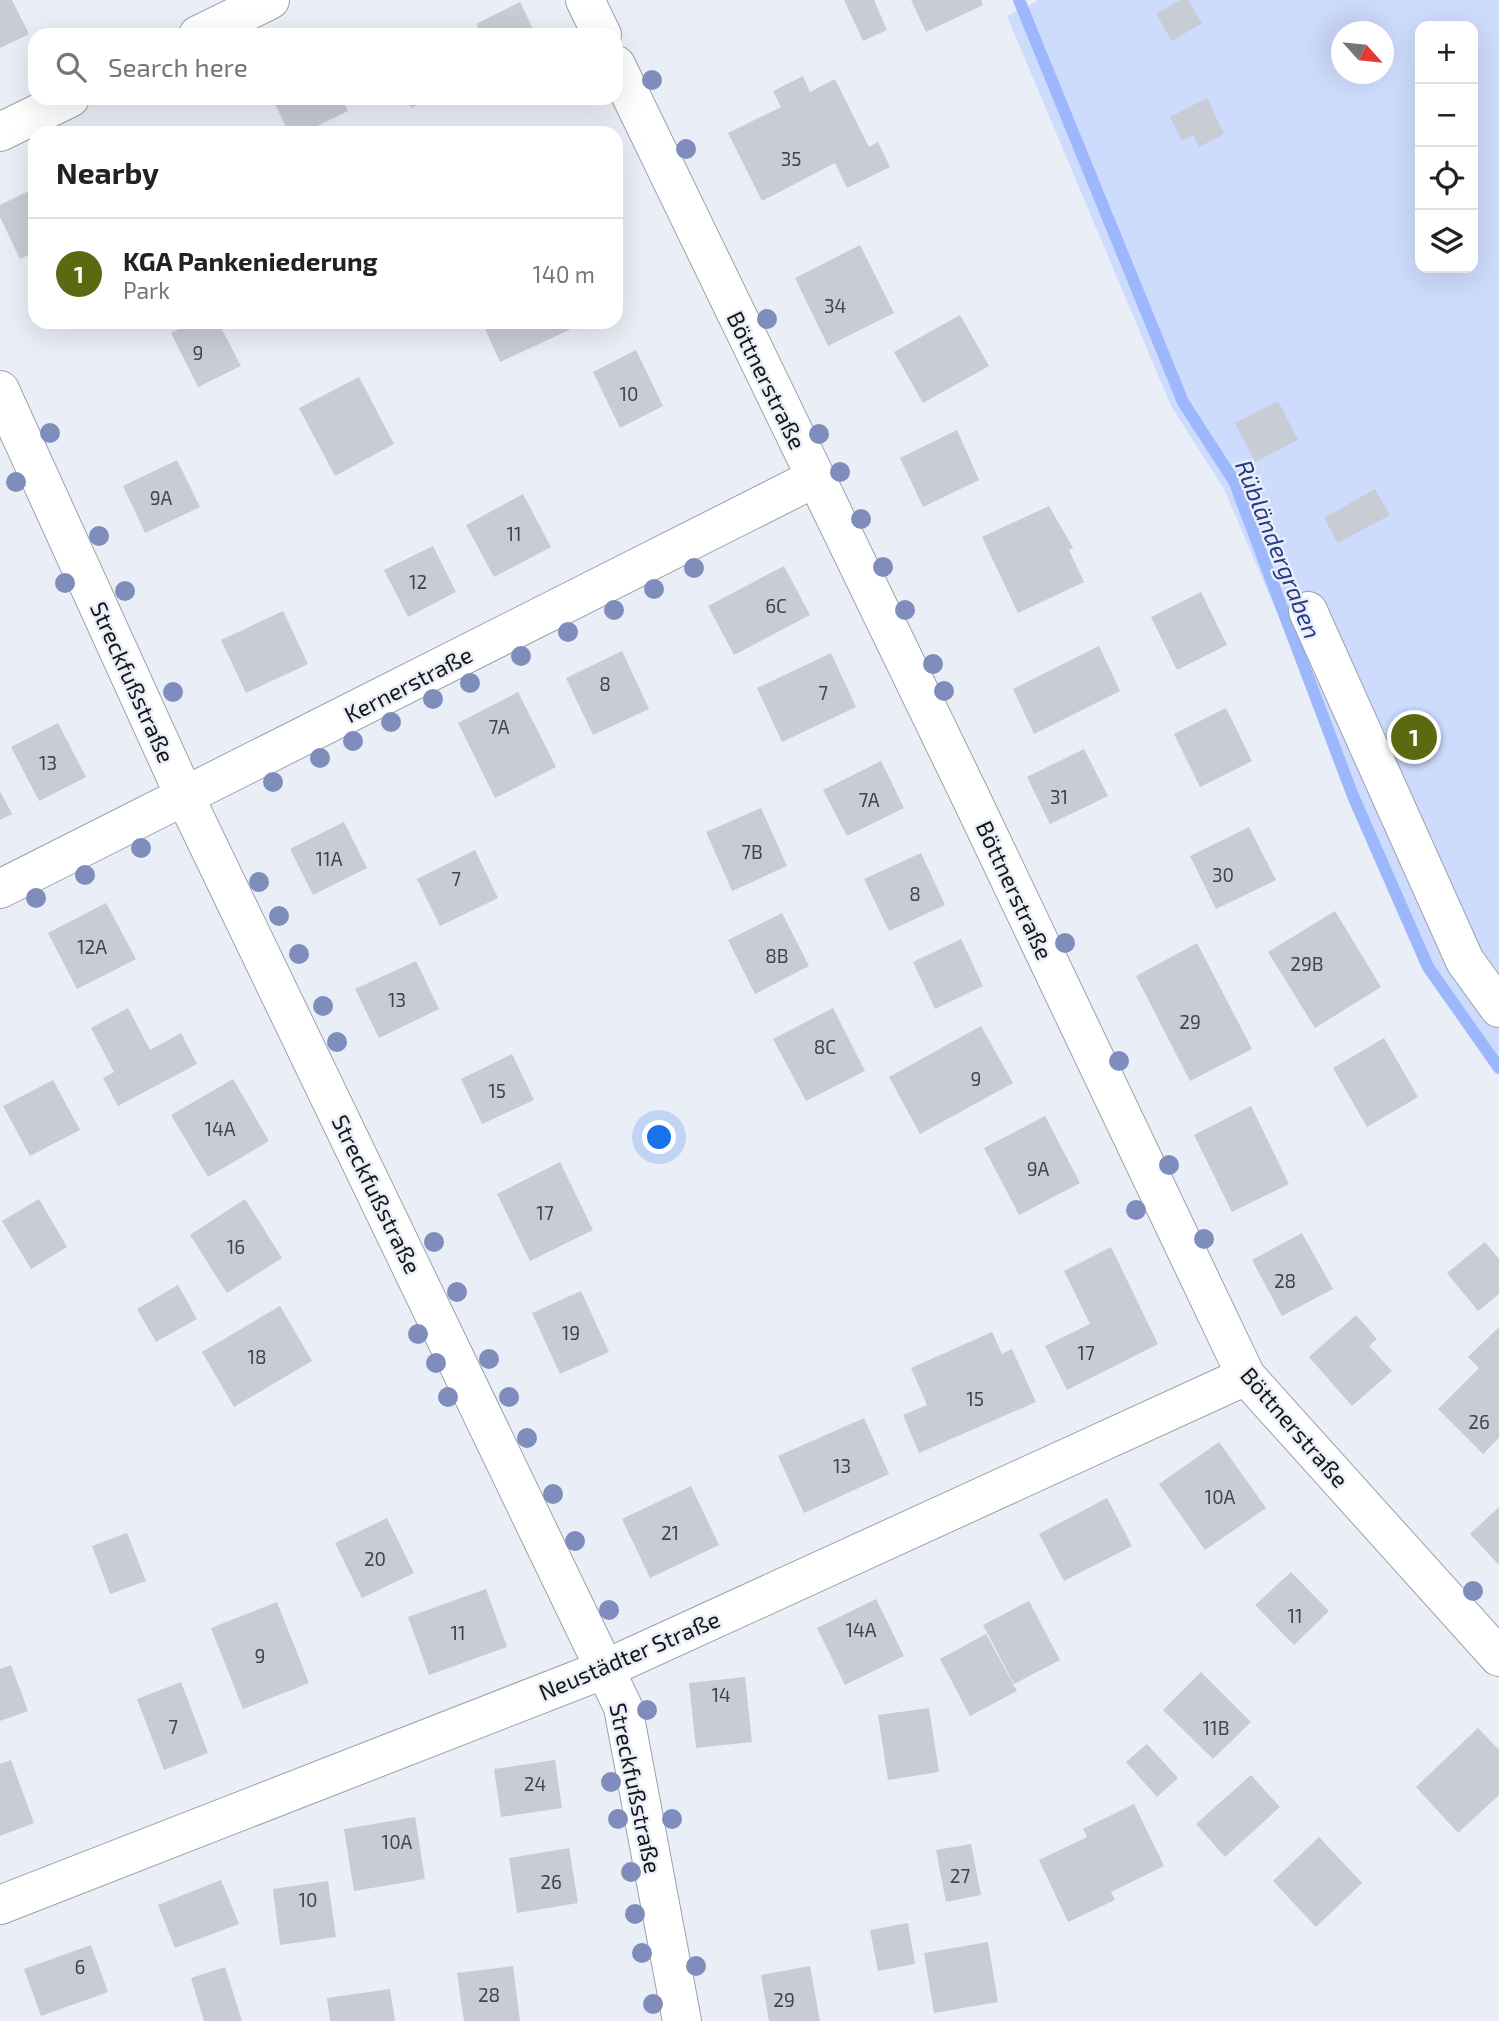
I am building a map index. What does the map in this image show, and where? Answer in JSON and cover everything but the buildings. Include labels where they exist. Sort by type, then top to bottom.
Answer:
[{"type":"street","points":[[212,28],[270,0]]},
{"type":"street","points":[[585,0],[599,28]]},
{"type":"street","name":"Böttnerstraße","points":[[623,80],[965,785],[1246,1376],[1499,1657]]},
{"type":"street","points":[[0,132],[56,105]]},
{"type":"street","name":"Streckfußstraße","points":[[0,390],[185,797],[623,1707],[682,2021]]},
{"type":"street","name":"Kernerstraße","points":[[0,889],[815,478]]},
{"type":"street","points":[[1308,611],[1465,961],[1499,1008]]},
{"type":"street","name":"Neustädter Straße","points":[[0,1905],[606,1669],[1246,1376]]},
{"type":"shaded area","points":[[1039,0],[1499,0],[1499,1074],[1436,985],[1224,489],[1171,406],[1007,16]]},
{"type":"waterway","name":"Rübländergraben","points":[[1019,0],[1183,402],[1234,481],[1353,796],[1428,967],[1499,1068]]},
{"type":"place","name":"KGA Pankeniederung","points":[[1414,737]]}]
